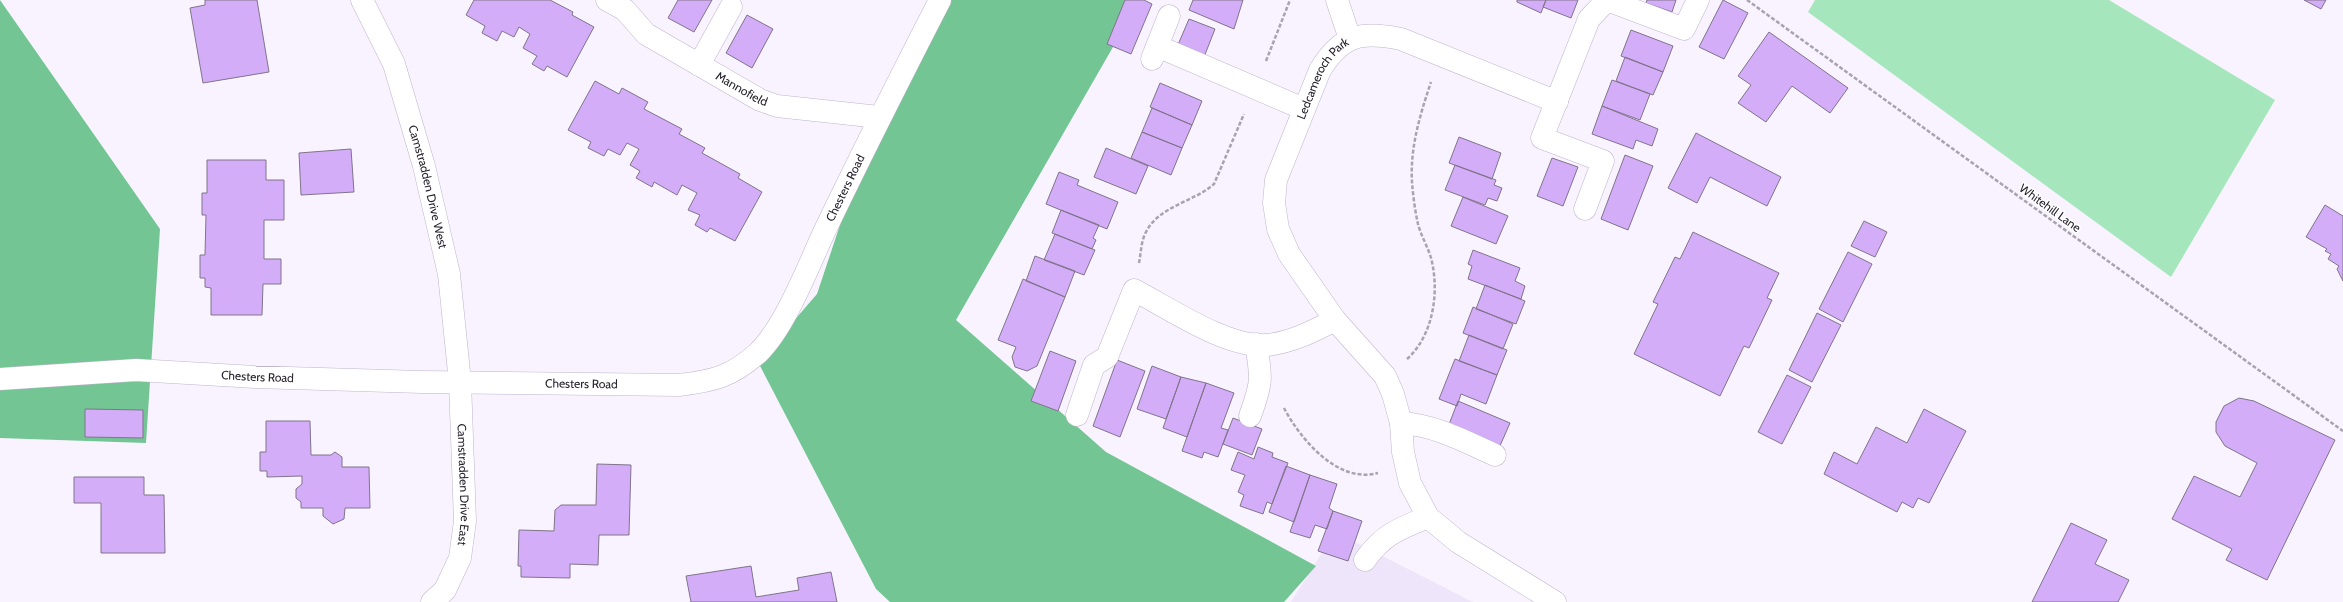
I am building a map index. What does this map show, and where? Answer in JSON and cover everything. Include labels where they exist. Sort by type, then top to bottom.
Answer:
[{"type":"street","name":"Camstradden Drive West","points":[[362,0],[394,64],[424,166],[449,274],[460,382]]},
{"type":"street","name":"Chesters Road","points":[[0,379],[136,370],[255,377],[460,382],[678,385],[710,382],[731,373],[758,352],[782,320],[879,117],[940,0]]},
{"type":"street","points":[[1337,0],[1350,39]]},
{"type":"street","points":[[1585,209],[1603,161],[1542,138],[1589,19],[1607,0],[1622,3],[1684,29],[1698,0]]},
{"type":"street","name":"Mannofield","points":[[621,3],[646,34],[760,100],[778,106],[879,117]]},
{"type":"street","points":[[699,65],[731,7]]},
{"type":"street","points":[[1169,16],[1154,53],[1255,87],[1304,109]]},
{"type":"street","name":"Ledcameroch Park","points":[[1555,602],[1458,542],[1428,517],[1410,483],[1403,452],[1401,423],[1393,394],[1385,376],[1335,320],[1289,254],[1278,229],[1274,203],[1276,180],[1320,70],[1330,54],[1345,41],[1350,39],[1362,35],[1379,34],[1401,39],[1557,102]]},
{"type":"street","points":[[1077,415],[1094,365],[1108,356],[1134,290],[1217,334],[1243,344],[1266,345],[1292,339],[1335,320]]},
{"type":"street","points":[[1250,416],[1261,385],[1261,373],[1256,344]]},
{"type":"street","name":"Camstradden Drive East","points":[[432,602],[445,590],[460,558],[465,521],[460,382]]},
{"type":"street","points":[[1401,423],[1420,424],[1441,431],[1495,455]]},
{"type":"street","points":[[1366,560],[1375,545],[1395,530],[1428,517]]},
{"type":"path","points":[[1134,290],[1145,233],[1160,215],[1207,191],[1214,184],[1290,0]]},
{"type":"path","name":"Whitehill Lane","points":[[1747,0],[2343,431]]},
{"type":"path","points":[[1385,376],[1416,351],[1428,326],[1436,293],[1431,259],[1418,224],[1412,182],[1413,143],[1420,113],[1441,55]]},
{"type":"path","points":[[1280,402],[1304,440],[1338,466],[1355,474],[1372,475],[1406,466]]},
{"type":"shaded area","points":[[1335,532],[1473,602],[1291,602]]},
{"type":"green space","points":[[0,0],[160,229],[146,443],[0,438]]},
{"type":"green space","points":[[942,0],[1140,0],[956,320],[1106,452],[1316,566],[1284,602],[890,602],[876,589],[758,362],[817,294],[862,159]]},
{"type":"green space","points":[[1815,0],[2109,0],[2275,100],[2171,277],[1808,12]]},
{"type":"building","points":[[205,0],[257,0],[269,72],[203,83],[190,8],[205,5]]},
{"type":"building","points":[[474,0],[550,0],[573,12],[572,15],[594,27],[567,77],[547,66],[544,71],[532,64],[537,56],[523,48],[530,34],[519,27],[514,37],[502,31],[497,41],[482,33],[485,26],[466,15]]},
{"type":"building","points":[[678,0],[712,0],[694,32],[668,18]]},
{"type":"building","points":[[1125,0],[1144,0],[1152,4],[1131,54],[1107,44]]},
{"type":"building","points":[[1193,0],[1243,0],[1234,29],[1189,10]]},
{"type":"building","points":[[1517,0],[1546,0],[1541,13],[1517,2]]},
{"type":"building","points":[[1546,0],[1578,0],[1571,18],[1543,7]]},
{"type":"building","points":[[1647,0],[1676,0],[1672,12],[1646,3]]},
{"type":"building","points":[[1723,0],[1748,13],[1724,59],[1699,47]]},
{"type":"building","points":[[2304,0],[2326,0],[2321,9]]},
{"type":"building","points":[[747,15],[773,29],[752,68],[726,53]]},
{"type":"building","points":[[1189,19],[1215,29],[1204,57],[1177,47]]},
{"type":"building","points":[[1631,30],[1673,46],[1663,72],[1621,56]]},
{"type":"building","points":[[1769,32],[1848,88],[1830,113],[1792,86],[1766,122],[1738,103],[1751,85],[1738,76]]},
{"type":"building","points":[[1625,57],[1663,72],[1653,95],[1616,81]]},
{"type":"building","points":[[1612,80],[1650,94],[1640,120],[1602,106]]},
{"type":"building","points":[[595,81],[619,94],[622,88],[648,102],[644,109],[682,129],[679,134],[705,148],[702,153],[740,174],[738,178],[762,192],[735,241],[710,228],[707,232],[695,225],[700,215],[688,210],[697,193],[682,185],[677,195],[654,182],[652,187],[636,178],[640,171],[630,165],[639,149],[627,143],[620,155],[608,149],[604,156],[588,148],[591,142],[568,130]]},
{"type":"building","points":[[1160,83],[1202,101],[1192,125],[1150,107]]},
{"type":"building","points":[[1602,106],[1658,129],[1652,146],[1636,140],[1633,149],[1592,134]]},
{"type":"building","points":[[1152,108],[1192,125],[1182,148],[1142,132]]},
{"type":"building","points":[[1142,132],[1182,148],[1171,175],[1131,158]]},
{"type":"building","points":[[1696,133],[1781,177],[1767,206],[1710,177],[1697,203],[1668,188]]},
{"type":"building","points":[[1459,137],[1501,153],[1492,179],[1449,163]]},
{"type":"building","points":[[1106,148],[1148,166],[1136,194],[1094,177]]},
{"type":"building","points":[[351,149],[354,192],[301,195],[299,153]]},
{"type":"building","points":[[1625,155],[1653,166],[1628,230],[1601,219]]},
{"type":"building","points":[[1552,158],[1578,167],[1563,206],[1537,196]]},
{"type":"building","points":[[207,160],[266,160],[266,180],[284,180],[284,220],[264,220],[264,259],[281,259],[281,284],[263,284],[262,315],[211,315],[211,288],[205,287],[205,278],[200,278],[200,255],[205,255],[206,215],[202,215],[202,193],[207,193]]},
{"type":"building","points":[[1455,165],[1496,180],[1494,185],[1502,188],[1497,201],[1488,198],[1485,205],[1445,190]]},
{"type":"building","points":[[1059,172],[1079,180],[1077,185],[1118,202],[1107,229],[1046,204]]},
{"type":"building","points":[[1463,197],[1508,216],[1496,244],[1451,226]]},
{"type":"building","points":[[2325,205],[2343,216],[2343,281],[2337,269],[2339,266],[2328,259],[2331,254],[2325,251],[2327,249],[2306,237]]},
{"type":"building","points":[[1061,210],[1099,225],[1093,238],[1096,240],[1092,249],[1052,233]]},
{"type":"building","points":[[1864,221],[1887,232],[1875,257],[1851,246]]},
{"type":"building","points":[[1693,232],[1779,273],[1767,298],[1772,300],[1749,348],[1744,346],[1720,396],[1634,354],[1658,304],[1653,302],[1675,257],[1680,259]]},
{"type":"building","points":[[1055,234],[1095,250],[1084,275],[1044,260]]},
{"type":"building","points":[[1473,250],[1520,268],[1515,281],[1525,286],[1521,299],[1468,279],[1472,266],[1468,264]]},
{"type":"building","points":[[1848,252],[1872,264],[1843,322],[1819,309]]},
{"type":"building","points":[[1035,256],[1075,271],[1065,297],[1026,281]]},
{"type":"building","points":[[1023,279],[1065,297],[1037,366],[1027,371],[1015,367],[1012,357],[1016,347],[998,340]]},
{"type":"building","points":[[1485,285],[1525,301],[1516,324],[1476,309]]},
{"type":"building","points":[[1473,307],[1513,324],[1503,349],[1463,333]]},
{"type":"building","points":[[1817,313],[1841,325],[1812,382],[1789,370]]},
{"type":"building","points":[[1469,335],[1507,350],[1497,375],[1459,361]]},
{"type":"building","points":[[1050,351],[1076,361],[1058,411],[1031,401]]},
{"type":"building","points":[[1455,359],[1497,375],[1486,404],[1461,394],[1457,406],[1439,399]]},
{"type":"building","points":[[1117,360],[1145,371],[1120,437],[1093,426]]},
{"type":"building","points":[[1152,366],[1181,377],[1166,419],[1137,409]]},
{"type":"building","points":[[1787,375],[1811,387],[1782,444],[1758,432]]},
{"type":"building","points":[[1181,377],[1206,383],[1187,437],[1163,428]]},
{"type":"building","points":[[1206,383],[1234,393],[1221,428],[1228,430],[1218,457],[1204,452],[1202,458],[1182,451]]},
{"type":"building","points":[[2239,398],[2254,401],[2335,440],[2267,580],[2226,560],[2232,549],[2172,519],[2194,476],[2240,497],[2257,463],[2225,446],[2216,432],[2216,422],[2224,406]]},
{"type":"building","points":[[1458,401],[1510,423],[1499,448],[1448,427]]},
{"type":"building","points":[[85,409],[143,410],[143,438],[85,437]]},
{"type":"building","points":[[1924,409],[1966,431],[1929,503],[1918,498],[1913,508],[1902,502],[1897,512],[1824,474],[1834,452],[1857,464],[1876,427],[1907,443]]},
{"type":"building","points":[[1233,418],[1262,429],[1252,455],[1223,444]]},
{"type":"building","points":[[266,421],[310,421],[311,455],[331,455],[335,452],[342,457],[342,467],[369,467],[370,508],[345,508],[344,519],[333,524],[323,516],[323,508],[301,508],[301,502],[296,498],[296,489],[302,484],[302,476],[267,477],[267,471],[260,471],[260,452],[266,452]]},
{"type":"building","points":[[1258,447],[1273,453],[1272,457],[1288,463],[1272,504],[1267,502],[1263,514],[1240,506],[1244,495],[1238,492],[1245,475],[1231,470],[1238,452],[1254,459]]},
{"type":"building","points":[[597,464],[631,465],[629,535],[599,535],[598,565],[570,564],[570,578],[521,577],[521,566],[518,566],[519,530],[554,531],[555,510],[561,505],[596,505]]},
{"type":"building","points":[[1286,466],[1310,475],[1294,522],[1269,512]]},
{"type":"building","points":[[1310,475],[1337,484],[1329,508],[1333,511],[1327,529],[1315,525],[1310,538],[1290,532]]},
{"type":"building","points":[[74,477],[144,477],[144,495],[164,495],[165,553],[101,553],[101,503],[74,503]]},
{"type":"building","points":[[1333,511],[1362,521],[1348,561],[1318,551]]},
{"type":"building","points":[[2071,523],[2107,540],[2095,564],[2129,580],[2118,602],[2032,602]]},
{"type":"building","points":[[751,566],[756,597],[799,590],[797,578],[831,572],[837,602],[691,602],[686,576]]}]
